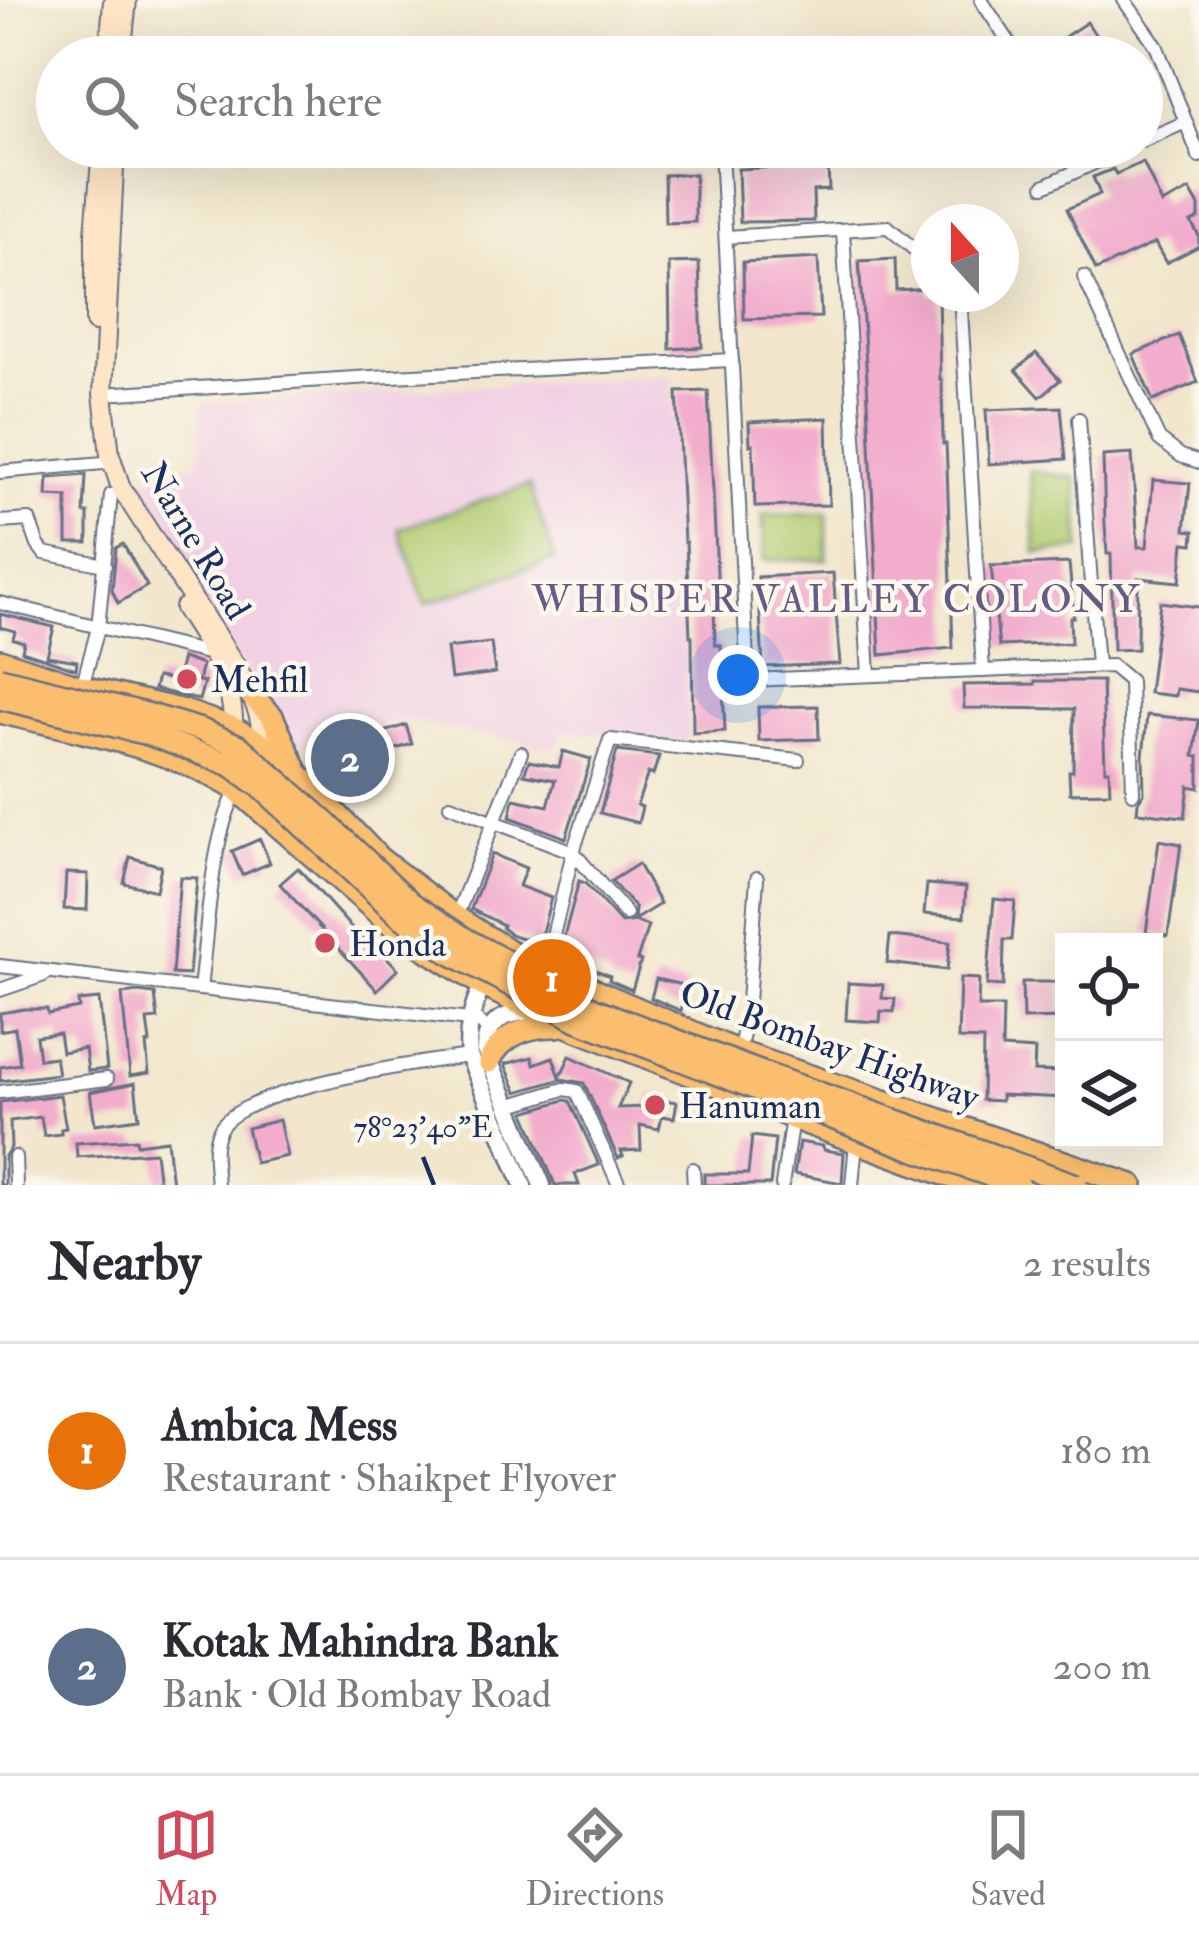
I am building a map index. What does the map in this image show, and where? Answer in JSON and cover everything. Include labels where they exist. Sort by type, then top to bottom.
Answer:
[{"type":"main road","points":[[110,36],[113,0]]},
{"type":"main road","points":[[124,36],[128,0]]},
{"type":"main road","name":"Narne Road","points":[[100,168],[93,394],[104,463],[112,495],[212,654],[234,704],[233,728]]},
{"type":"main road","name":"Narne Road","points":[[114,168],[103,394],[110,455],[121,488],[237,668],[262,726],[262,744]]},
{"type":"main road","points":[[0,660],[233,728],[297,772]]},
{"type":"main road","points":[[0,678],[167,720],[239,746],[411,903],[467,940],[594,1009],[1076,1185]]},
{"type":"main road","points":[[250,694],[272,716],[297,772]]},
{"type":"main road","points":[[0,698],[148,734],[231,765],[399,915],[448,952],[577,1020],[1018,1185]]},
{"type":"main road","points":[[0,712],[161,754],[213,775],[237,790],[402,934],[482,985],[570,1027],[856,1143],[918,1176],[973,1185]]},
{"type":"main road","points":[[237,790],[262,744]]},
{"type":"main road","name":"Old Bombay Highway","points":[[297,772],[379,858],[456,917],[512,952],[739,1052],[1132,1185]]},
{"type":"main road","points":[[479,1059],[517,1033],[570,1027]]},
{"type":"street","points":[[981,0],[1005,36]]},
{"type":"street","points":[[1124,0],[1150,36]]},
{"type":"street","points":[[1163,63],[1199,156]]},
{"type":"street","points":[[1163,132],[1186,122]]},
{"type":"street","points":[[722,168],[748,680],[1112,666],[1130,680],[1133,793]]},
{"type":"street","points":[[1044,186],[1084,168]]},
{"type":"street","points":[[726,237],[888,227],[911,247]]},
{"type":"street","points":[[843,230],[869,675]]},
{"type":"street","points":[[1084,277],[1159,439],[1181,456],[1199,462]]},
{"type":"street","points":[[961,312],[983,671]]},
{"type":"street","points":[[103,394],[732,360]]},
{"type":"street","points":[[1079,419],[1097,666]]},
{"type":"street","points":[[0,472],[104,463]]},
{"type":"street","points":[[82,687],[98,628],[112,495]]},
{"type":"street","points":[[0,522],[29,520],[44,553],[105,565]]},
{"type":"street","points":[[0,603],[212,654]]},
{"type":"street","points":[[546,965],[573,852],[610,740],[799,760]]},
{"type":"street","points":[[456,917],[521,753]]},
{"type":"street","points":[[200,988],[220,836],[237,790]]},
{"type":"street","points":[[450,806],[573,852],[626,914]]},
{"type":"street","points":[[739,1052],[747,1016],[758,878]]},
{"type":"street","points":[[0,966],[469,1020],[488,1030]]},
{"type":"street","points":[[0,990],[51,973]]},
{"type":"street","points":[[482,985],[466,1036],[508,1106],[542,1185]]},
{"type":"street","points":[[479,1059],[496,1020],[532,1010]]},
{"type":"street","points":[[217,1185],[214,1146],[221,1126],[236,1112],[370,1071],[479,1059]]},
{"type":"street","points":[[479,1059],[523,1185]]},
{"type":"street","points":[[0,1092],[106,1079]]},
{"type":"street","points":[[508,1106],[564,1089],[577,1091],[619,1185]]},
{"type":"street","points":[[782,1185],[792,1118]]},
{"type":"street","points":[[852,1185],[856,1143]]},
{"type":"street","points":[[15,1157],[16,1185]]},
{"type":"street","points":[[692,1169],[694,1185]]},
{"type":"shaded area","points":[[671,375],[689,742],[562,731],[557,749],[405,720],[299,746],[185,582],[134,483],[199,462],[200,403]]},
{"type":"green space","points":[[1030,471],[1076,478],[1081,549],[1036,553]]},
{"type":"green space","points":[[529,485],[555,559],[425,604],[399,529]]},
{"type":"green space","points":[[827,514],[827,560],[764,560],[763,515]]},
{"type":"building","points":[[1087,22],[1096,36],[1066,36]]},
{"type":"building","points":[[828,168],[829,190],[813,191],[814,221],[740,222],[738,169]]},
{"type":"building","points":[[1146,168],[1162,204],[1190,190],[1199,206],[1199,218],[1191,222],[1199,246],[1166,263],[1155,243],[1096,270],[1067,209],[1100,194],[1093,177],[1113,169],[1116,174]]},
{"type":"building","points":[[695,174],[695,222],[665,223],[664,175]]},
{"type":"building","points":[[818,258],[821,317],[744,319],[743,262]]},
{"type":"building","points":[[895,259],[896,290],[911,289],[911,312],[938,312],[953,648],[880,655],[859,261]]},
{"type":"building","points":[[699,262],[702,347],[670,349],[669,263]]},
{"type":"building","points":[[1179,335],[1198,382],[1153,401],[1133,354]]},
{"type":"building","points":[[1036,353],[1060,380],[1040,397],[1016,370]]},
{"type":"building","points":[[708,391],[717,573],[715,645],[721,645],[725,731],[693,733],[677,392]]},
{"type":"building","points":[[1061,407],[1066,459],[989,464],[986,410]]},
{"type":"building","points":[[827,418],[829,505],[755,507],[749,422]]},
{"type":"building","points":[[1132,454],[1138,547],[1147,547],[1153,480],[1190,483],[1185,530],[1194,531],[1193,544],[1184,543],[1180,582],[1138,578],[1137,649],[1113,650],[1103,456]]},
{"type":"building","points":[[86,475],[88,543],[67,543],[67,497],[47,496],[48,478]]},
{"type":"building","points":[[123,544],[147,586],[118,603],[112,590],[116,548]]},
{"type":"building","points":[[1069,563],[1074,617],[1070,617],[1071,643],[999,646],[991,566]]},
{"type":"building","points":[[833,573],[840,664],[763,667],[758,577]]},
{"type":"building","points":[[1160,602],[1199,607],[1199,692],[1149,693]]},
{"type":"building","points":[[0,614],[54,627],[47,656],[77,661],[76,669],[22,651],[24,642],[13,639],[15,631],[0,627]]},
{"type":"building","points":[[491,643],[495,673],[451,679],[447,648]]},
{"type":"building","points":[[182,658],[202,665],[199,700],[154,689],[157,677],[176,680]]},
{"type":"building","points":[[1102,681],[1110,792],[1070,793],[1074,709],[964,708],[963,685]]},
{"type":"building","points":[[818,706],[819,739],[759,741],[758,707]]},
{"type":"building","points":[[1147,715],[1199,720],[1194,756],[1199,757],[1199,788],[1189,786],[1185,817],[1137,812],[1144,793]]},
{"type":"building","points":[[406,725],[412,744],[374,756],[372,749],[341,759],[335,741]]},
{"type":"building","points":[[563,751],[591,759],[566,838],[510,817],[514,799],[548,806],[555,780],[524,774],[529,761],[559,767]]},
{"type":"building","points":[[617,751],[659,756],[637,805],[642,807],[638,823],[600,813]]},
{"type":"building","points":[[260,839],[270,863],[242,875],[232,851]]},
{"type":"building","points":[[1159,840],[1181,844],[1168,936],[1146,933]]},
{"type":"building","points":[[492,854],[526,868],[519,886],[551,898],[539,944],[510,934],[503,925],[471,909]]},
{"type":"building","points":[[130,857],[161,866],[156,891],[124,883]]},
{"type":"building","points":[[638,864],[660,904],[634,920],[635,908],[611,881]]},
{"type":"building","points":[[298,868],[364,942],[368,938],[398,969],[377,990],[280,884]]},
{"type":"building","points":[[66,873],[88,874],[87,910],[64,909]]},
{"type":"building","points":[[180,877],[197,878],[189,975],[172,974]]},
{"type":"building","points":[[579,881],[621,923],[648,926],[632,990],[559,955]]},
{"type":"building","points":[[927,884],[966,887],[964,917],[924,914]]},
{"type":"building","points":[[994,899],[1015,901],[1012,940],[1004,940],[1003,986],[987,985]]},
{"type":"building","points":[[890,936],[950,942],[947,970],[887,963]]},
{"type":"building","points":[[960,978],[979,979],[978,1007],[1003,1007],[1002,1048],[1035,1050],[1034,1071],[1055,1072],[1055,1098],[1001,1095],[1001,1101],[982,1100],[983,1040],[958,1039]]},
{"type":"building","points":[[656,979],[687,986],[681,1011],[651,998]]},
{"type":"building","points":[[1022,982],[1055,982],[1055,1018],[1023,1019]]},
{"type":"building","points":[[848,983],[883,985],[882,998],[895,999],[894,1012],[881,1011],[880,1022],[846,1020]]},
{"type":"building","points":[[122,994],[155,994],[158,1019],[147,1020],[149,1073],[130,1076]]},
{"type":"building","points":[[99,999],[107,1069],[88,1071],[85,1048],[62,1052],[59,1033],[36,1036],[39,1059],[55,1057],[58,1074],[0,1081],[0,1067],[20,1064],[15,1028],[0,1031],[0,1013],[47,1009],[48,1014],[79,1008],[78,1001]]},
{"type":"building","points":[[570,1056],[629,1083],[618,1108],[648,1107],[651,1095],[665,1097],[677,1102],[674,1118],[662,1116],[659,1129],[640,1125],[641,1150],[621,1151],[623,1156],[618,1158],[584,1083],[562,1079],[517,1092],[505,1064],[532,1057],[534,1064],[553,1057],[560,1077]]},
{"type":"building","points":[[135,1083],[139,1118],[95,1124],[90,1092]]},
{"type":"building","points":[[60,1095],[66,1128],[61,1134],[44,1136],[41,1117],[10,1121],[11,1147],[5,1156],[5,1185],[0,1185],[0,1102]]},
{"type":"building","points":[[570,1101],[599,1165],[575,1174],[579,1185],[555,1185],[525,1112]]},
{"type":"building","points":[[279,1120],[287,1156],[255,1163],[247,1128]]},
{"type":"building","points":[[752,1136],[775,1139],[770,1185],[704,1185],[704,1174],[748,1174]]},
{"type":"building","points":[[136,1139],[137,1144],[167,1140],[172,1185],[159,1185],[155,1152],[77,1157],[76,1143]]},
{"type":"building","points":[[799,1142],[844,1153],[842,1183],[794,1174]]},
{"type":"place","name":"Mehfil","points":[[187,679]]},
{"type":"place","name":"Kotak Mahindra Bank","points":[[350,758]]},
{"type":"place","name":"Honda","points":[[325,943]]},
{"type":"place","name":"Ambica Mess","points":[[552,978]]},
{"type":"place","name":"Hanuman","points":[[655,1105]]},
{"type":"district","name":"WHISPER VALLEY COLONY","points":[[837,598]]}]
